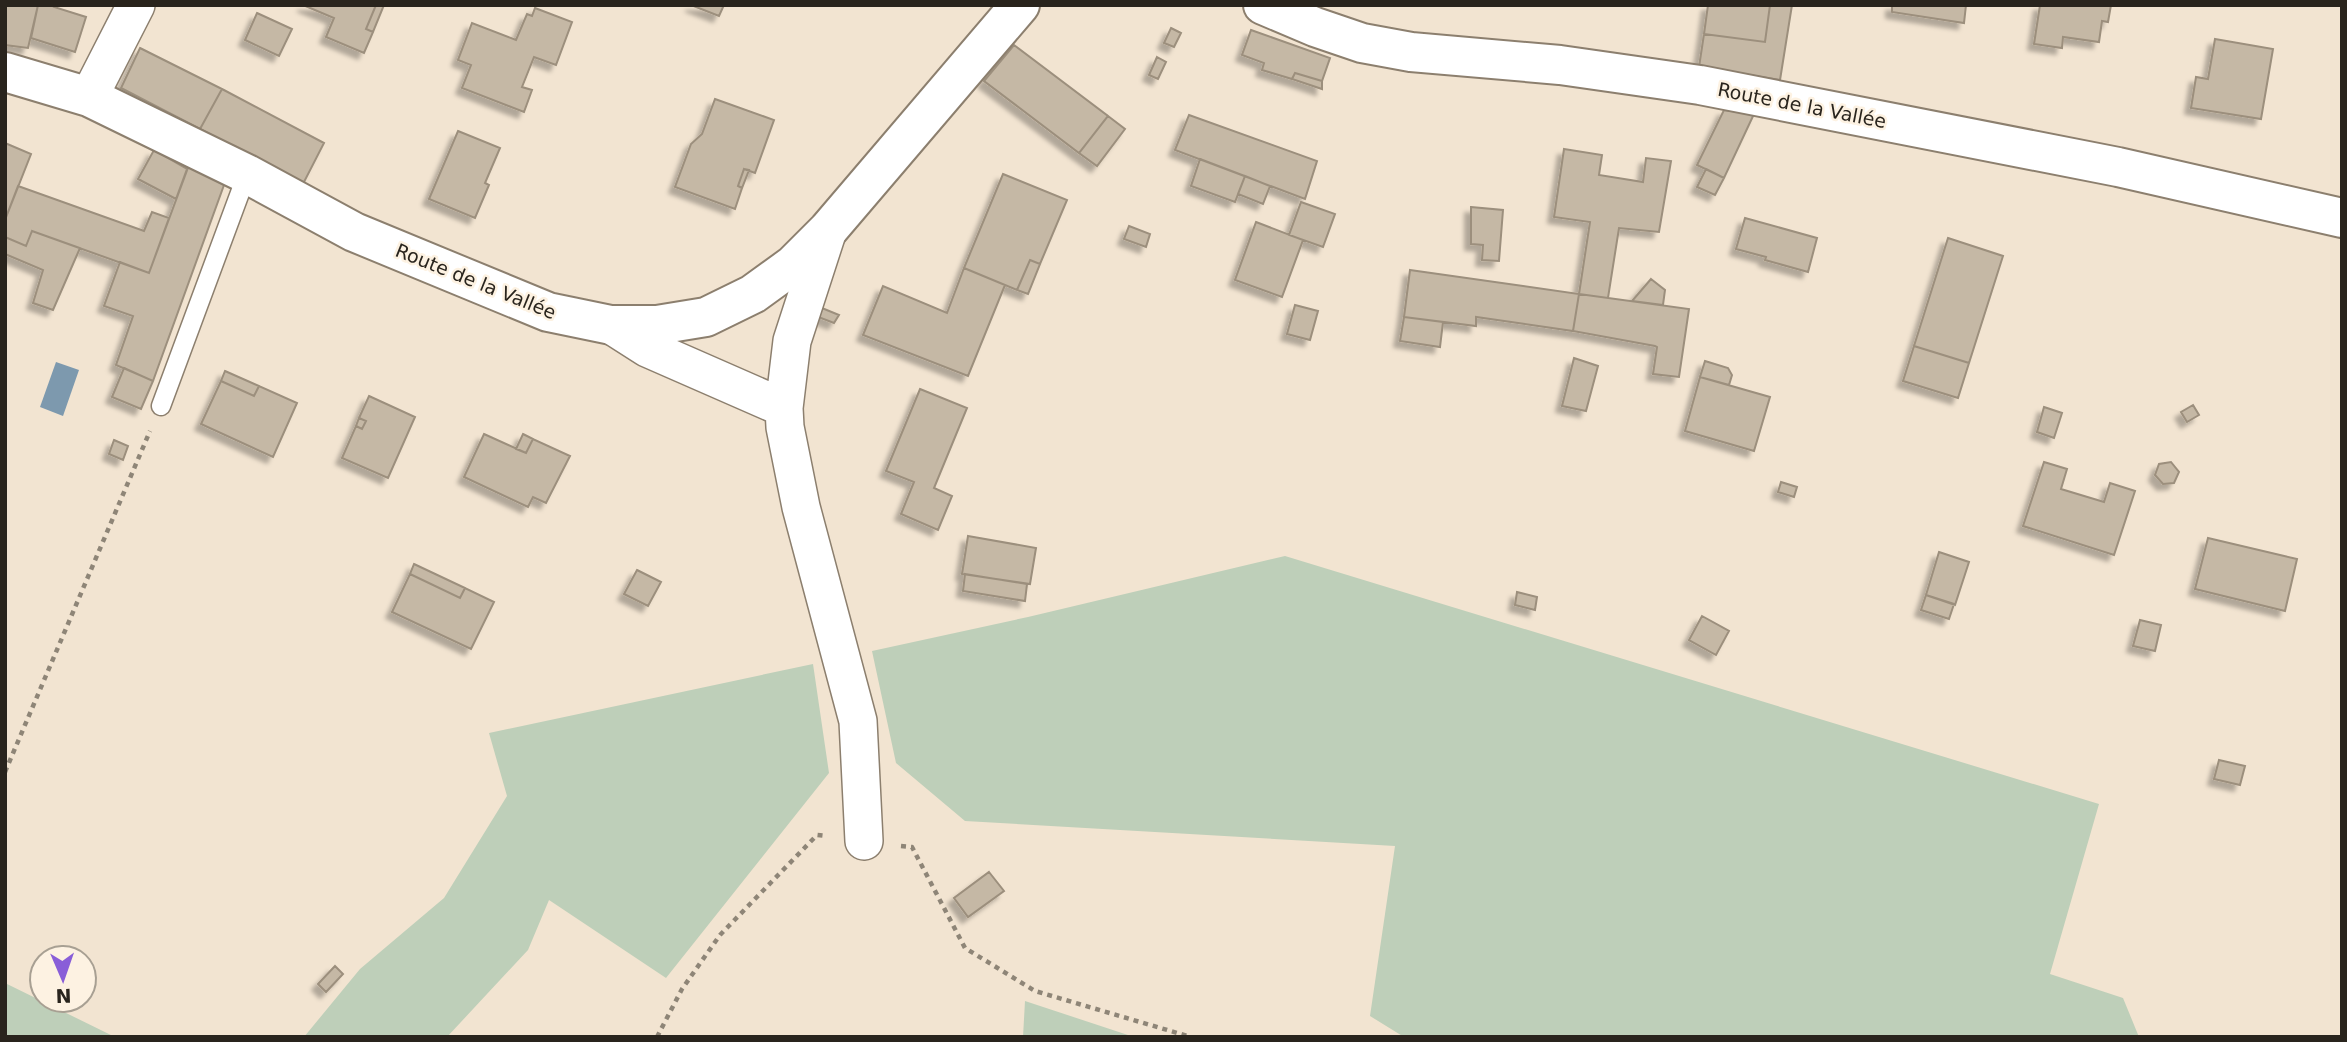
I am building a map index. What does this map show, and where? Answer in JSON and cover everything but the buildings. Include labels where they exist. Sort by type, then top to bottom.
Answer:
[{"type":"street","points":[[89,97],[136,5]]},
{"type":"street","name":"Route de la Vallée","points":[[5,72],[89,97],[247,174],[354,232],[522,302],[548,312],[611,325],[657,326],[706,317],[753,294],[793,265],[828,230],[1020,5]]},
{"type":"street","name":"Route de la Vallée","points":[[1262,5],[1362,44],[1411,52],[1560,65],[1700,85],[2118,167],[2342,218]]},
{"type":"street","points":[[828,230],[792,341],[784,408],[785,427],[801,507],[858,721],[864,841]]},
{"type":"street","points":[[611,325],[647,348],[784,408]]},
{"type":"lane","points":[[161,407],[247,174]]},
{"type":"path","points":[[5,772],[161,407]]},
{"type":"path","points":[[657,1037],[682,989],[720,934],[817,835],[912,847],[965,948],[1035,991],[1191,1037]]},
{"type":"green space","points":[[1285,556],[2099,804],[2050,974],[2123,998],[2139,1037],[1404,1037],[1370,1016],[1395,846],[965,821],[896,763],[872,651]]},
{"type":"green space","points":[[813,664],[829,773],[666,978],[549,900],[528,950],[447,1037],[304,1037],[360,969],[444,898],[507,796],[489,733]]},
{"type":"green space","points":[[5,983],[28,994],[28,1014],[68,1014],[115,1037],[5,1037]]},
{"type":"green space","points":[[1025,1001],[1134,1037],[1023,1037]]},
{"type":"water","points":[[56,362],[79,370],[63,416],[40,407]]}]
